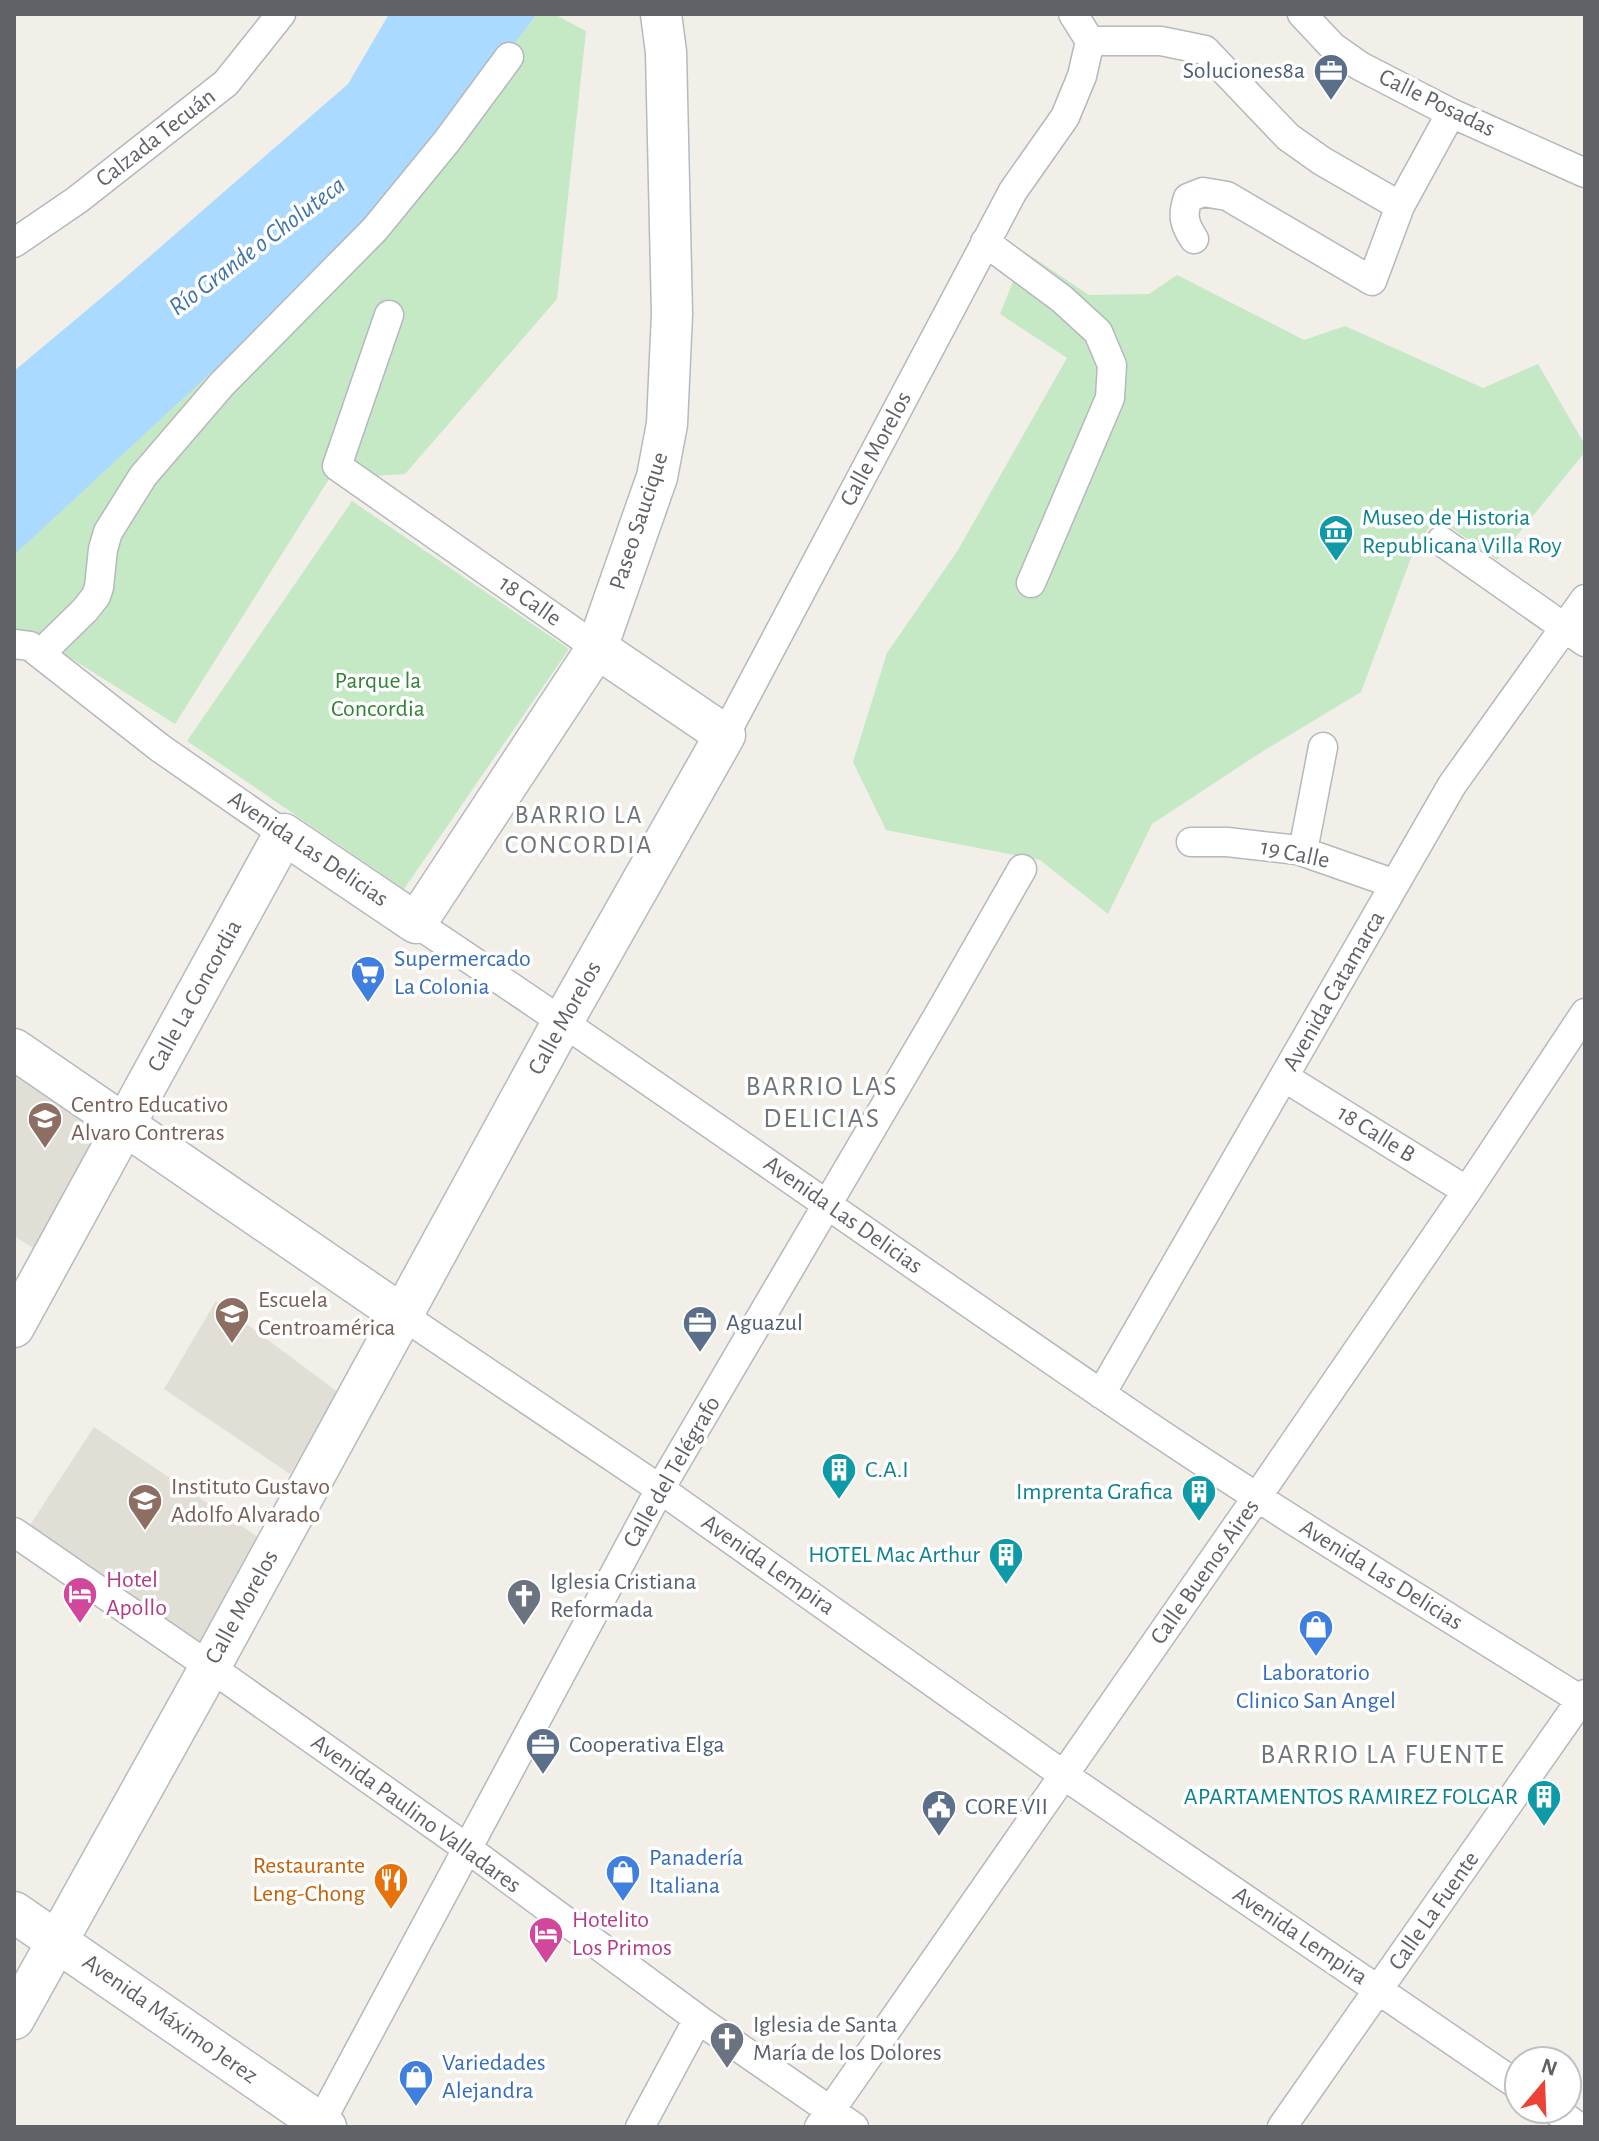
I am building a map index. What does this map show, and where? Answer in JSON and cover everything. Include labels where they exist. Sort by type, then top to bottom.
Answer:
[{"type":"street","name":"Calzada Tecuán","points":[[14,243],[77,200],[226,83],[281,14]]},
{"type":"street","name":"Paseo Saucique","points":[[416,923],[597,648],[657,477],[667,424],[671,299],[666,52],[661,14]]},
{"type":"street","points":[[1073,14],[1090,41],[1161,41],[1205,50],[1288,137],[1322,161],[1400,206]]},
{"type":"street","name":"Calle Posadas","points":[[1302,14],[1333,47],[1360,66],[1451,113],[1585,173]]},
{"type":"street","name":"Calle Morelos","points":[[14,2019],[563,1021],[725,735],[1013,191],[1065,117],[1082,76],[1090,41]]},
{"type":"street","points":[[27,649],[85,610],[99,587],[108,532],[143,476],[222,384],[375,229],[447,141],[509,57]]},
{"type":"street","points":[[1194,239],[1186,227],[1183,213],[1188,198],[1203,192],[1227,196],[1372,281],[1400,206],[1451,113]]},
{"type":"street","points":[[985,242],[1062,299],[1098,332],[1112,365],[1110,398],[1031,583]]},
{"type":"street","name":"18 Calle","points":[[389,315],[337,466],[725,735]]},
{"type":"street","points":[[1441,541],[1575,635]]},
{"type":"street","name":"Avenida Catamarca","points":[[1101,1394],[1452,785],[1575,635],[1585,599]]},
{"type":"street","name":"Avenida Las Delicias","points":[[27,649],[160,748],[563,1021],[1101,1394],[1257,1497],[1583,1697]]},
{"type":"street","points":[[1303,851],[1323,747]]},
{"type":"street","name":"Calle La Concordia","points":[[14,1327],[284,834]]},
{"type":"street","name":"19 Calle","points":[[1191,842],[1227,842],[1303,851],[1395,884]]},
{"type":"street","name":"Calle del Telégrafo","points":[[321,2126],[660,1489],[1022,869]]},
{"type":"street","name":"Calle Buenos Aires","points":[[835,2121],[971,1906],[1065,1776],[1257,1497],[1585,1013]]},
{"type":"street","name":"Avenida Lempira","points":[[14,1049],[660,1489],[1065,1776],[1503,2075]]},
{"type":"street","name":"18 Calle B","points":[[1284,1077],[1467,1191]]},
{"type":"street","name":"Avenida Paulino Valladares","points":[[14,1532],[468,1849],[835,2121]]},
{"type":"street","name":"Calle La Fuente","points":[[1282,2127],[1583,1697]]},
{"type":"street","name":"Avenida Máximo Jerez","points":[[14,1912],[321,2126]]},
{"type":"street","points":[[640,2127],[698,2019]]},
{"type":"shaded area","name":"Centro Educativo Alvaro Contreras","points":[[14,1070],[101,1128],[35,1249],[14,1236]]},
{"type":"shaded area","name":"Escuela Centroamérica","points":[[216,1301],[339,1393],[290,1474],[164,1389]]},
{"type":"shaded area","name":"Instituto Gustavo Adolfo Alvarado","points":[[94,1427],[261,1539],[200,1644],[30,1525]]},
{"type":"green space","points":[[538,14],[554,14],[586,31],[557,299],[405,474],[329,479],[175,724],[50,645],[14,659],[14,506],[231,324]]},
{"type":"green space","points":[[1025,252],[1089,295],[1149,294],[1177,275],[1304,340],[1345,326],[1483,388],[1538,364],[1585,445],[1585,452],[1497,560],[1436,517],[1414,550],[1361,692],[1152,824],[1108,914],[1040,860],[886,830],[853,762],[887,653],[958,550],[1067,358],[1000,314]]},
{"type":"green space","name":"Parque la Concordia","points":[[352,501],[569,649],[404,889],[187,741]]},
{"type":"water","name":"Río Grande o Choluteca","points":[[389,14],[537,14],[380,216],[14,555],[14,371],[348,84]]},
{"type":"place","name":"Soluciones8a","points":[[1331,102]]},
{"type":"place","name":"Museo de Historia Republicana Villa Roy","points":[[1336,563]]},
{"type":"place","name":"Supermercado La Colonia","points":[[368,1004]]},
{"type":"place","name":"Centro Educativo Alvaro Contreras","points":[[45,1150]]},
{"type":"place","name":"Escuela Centroamérica","points":[[232,1345]]},
{"type":"place","name":"Aguazul","points":[[700,1354]]},
{"type":"place","name":"C.A.I","points":[[839,1501]]},
{"type":"place","name":"Imprenta Grafica","points":[[1199,1523]]},
{"type":"place","name":"Instituto Gustavo Adolfo Alvarado","points":[[145,1532]]},
{"type":"place","name":"HOTEL Mac Arthur","points":[[1006,1586]]},
{"type":"place","name":"Hotel Apollo","points":[[80,1625]]},
{"type":"place","name":"Iglesia Cristiana Reformada","points":[[524,1627]]},
{"type":"place","name":"Laboratorio Clinico San Angel","points":[[1316,1658]]},
{"type":"place","name":"Cooperativa Elga","points":[[543,1776]]},
{"type":"place","name":"APARTAMENTOS RAMIREZ FOLGAR","points":[[1544,1828]]},
{"type":"place","name":"CORE VII","points":[[939,1838]]},
{"type":"place","name":"Panadería Italiana","points":[[623,1903]]},
{"type":"place","name":"Restaurante Leng-Chong","points":[[391,1911]]},
{"type":"place","name":"Hotelito Los Primos","points":[[546,1965]]},
{"type":"place","name":"Iglesia de Santa María de los Dolores","points":[[727,2070]]},
{"type":"place","name":"Variedades Alejandra","points":[[416,2108]]},
{"type":"district","name":"BARRIO LA CONCORDIA","points":[[579,830]]},
{"type":"district","name":"BARRIO LAS DELICIAS","points":[[822,1103]]},
{"type":"district","name":"BARRIO LA FUENTE","points":[[1383,1755]]}]
